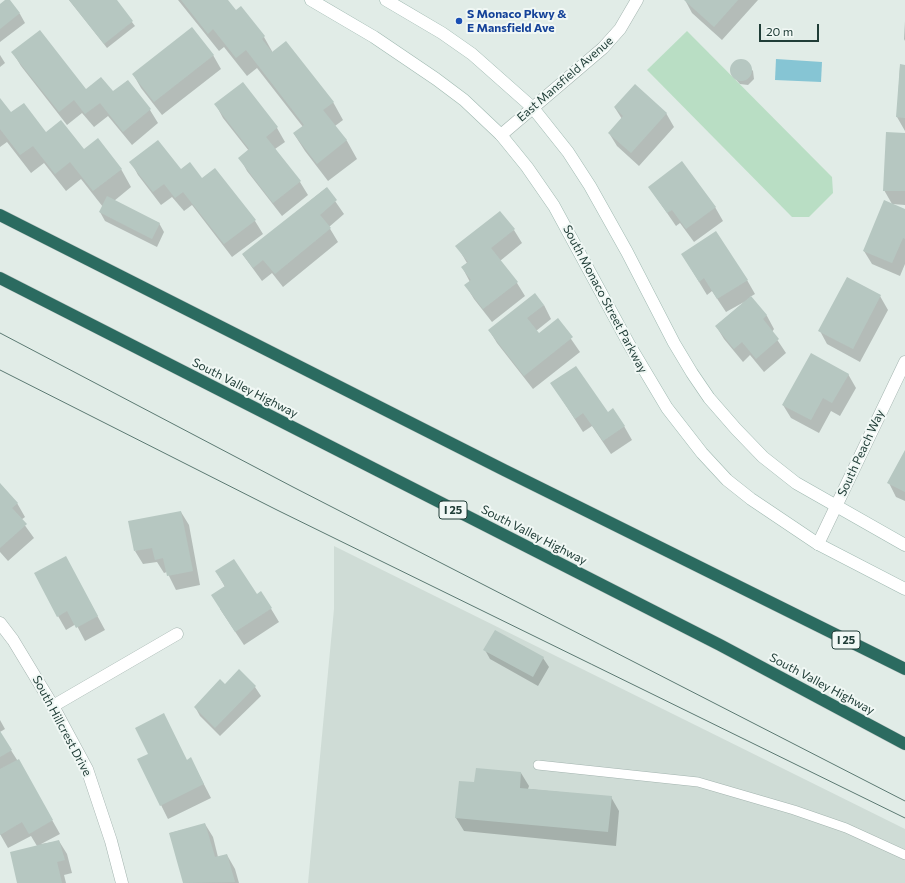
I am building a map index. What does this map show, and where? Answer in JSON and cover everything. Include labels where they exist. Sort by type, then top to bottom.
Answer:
[{"type":"highway","name":"I 25","points":[[0,215],[504,470],[905,669]]},
{"type":"highway","name":"South Valley Highway","points":[[0,278],[720,645],[905,744]]},
{"type":"main road","name":"South Monaco Street Parkway","points":[[311,0],[374,37],[436,79],[464,100],[501,135],[534,177],[554,206],[646,376],[684,432],[727,480],[751,499],[818,544],[905,589]]},
{"type":"main road","points":[[386,0],[442,33],[472,54],[533,108],[564,147],[590,186],[627,252],[674,343],[709,398],[736,429],[763,457],[796,483],[905,545]]},
{"type":"main road","name":"East Mansfield Avenue","points":[[501,135],[613,38],[627,19],[637,0]]},
{"type":"main road","name":"South Peach Way","points":[[818,544],[905,362]]},
{"type":"main road","name":"South Hillcrest Drive","points":[[0,623],[14,640],[53,706],[87,769],[111,841],[122,883]]},
{"type":"main road","points":[[53,706],[177,634]]},
{"type":"lane","points":[[538,765],[698,782],[794,810],[846,828],[905,855]]},
{"type":"shaded area","points":[[334,546],[905,829],[905,883],[308,883],[334,609]]},
{"type":"green space","points":[[687,31],[832,177],[833,193],[809,217],[792,217],[647,70]]},
{"type":"water","points":[[776,59],[822,62],[821,82],[775,80]]},
{"type":"building","points":[[5,0],[10,0],[20,13],[0,29],[0,4]]},
{"type":"building","points":[[69,0],[117,0],[133,21],[104,44]]},
{"type":"building","points":[[181,0],[228,0],[236,10],[241,6],[265,36],[262,39],[272,52],[286,41],[334,102],[323,110],[347,140],[317,164],[293,133],[304,125],[246,50],[236,58],[213,29],[208,34]]},
{"type":"building","points":[[684,0],[738,0],[714,27]]},
{"type":"building","points":[[192,27],[214,55],[154,102],[132,74]]},
{"type":"building","points":[[40,30],[86,89],[101,77],[113,91],[128,80],[151,109],[123,132],[100,103],[85,114],[74,100],[59,112],[11,52]]},
{"type":"building","points":[[741,59],[749,62],[752,70],[749,78],[741,81],[733,78],[730,70],[733,62]]},
{"type":"building","points":[[900,64],[905,65],[905,118],[896,117]]},
{"type":"building","points":[[243,82],[278,127],[266,137],[301,181],[273,203],[238,158],[249,149],[214,104]]},
{"type":"building","points":[[635,84],[667,113],[631,153],[608,133],[623,116],[614,107]]},
{"type":"building","points":[[0,98],[11,112],[24,103],[46,132],[61,120],[84,149],[98,138],[122,169],[93,191],[70,162],[55,174],[33,146],[20,155],[0,129]]},
{"type":"building","points":[[886,132],[905,133],[905,191],[883,191]]},
{"type":"building","points":[[158,140],[181,169],[190,162],[202,178],[215,168],[256,220],[224,244],[183,192],[175,198],[164,184],[153,192],[129,162]]},
{"type":"building","points":[[682,161],[716,207],[686,229],[672,210],[667,213],[648,187]]},
{"type":"building","points":[[327,187],[337,200],[320,215],[331,228],[275,274],[263,260],[253,268],[242,254]]},
{"type":"building","points":[[107,196],[160,223],[152,239],[99,212]]},
{"type":"building","points":[[884,200],[905,209],[905,239],[903,238],[892,263],[863,251]]},
{"type":"building","points":[[500,211],[515,229],[491,248],[518,282],[483,309],[464,285],[471,280],[461,267],[468,262],[455,246]]},
{"type":"building","points":[[716,231],[748,280],[717,299],[704,278],[699,282],[681,254]]},
{"type":"building","points":[[847,277],[881,295],[853,349],[818,331]]},
{"type":"building","points":[[535,293],[544,305],[527,318],[539,333],[558,318],[573,337],[524,376],[488,330]]},
{"type":"building","points":[[751,296],[767,315],[763,319],[779,339],[756,359],[742,342],[734,349],[715,326]]},
{"type":"building","points":[[811,353],[849,374],[832,403],[823,398],[811,420],[782,405]]},
{"type":"building","points":[[576,366],[608,412],[613,408],[625,426],[603,441],[583,413],[575,419],[550,383]]},
{"type":"building","points":[[905,450],[905,492],[887,483]]},
{"type":"building","points":[[0,483],[18,503],[12,508],[27,524],[0,548]]},
{"type":"building","points":[[181,511],[193,571],[167,576],[163,558],[155,560],[152,548],[134,551],[128,521]]},
{"type":"building","points":[[66,556],[98,616],[76,628],[67,611],[57,617],[34,573]]},
{"type":"building","points":[[234,559],[257,594],[261,591],[272,608],[235,632],[211,595],[225,586],[215,571]]},
{"type":"building","points":[[495,630],[544,657],[533,677],[483,650]]},
{"type":"building","points":[[239,669],[256,686],[215,728],[194,707],[220,679],[225,684]]},
{"type":"building","points":[[164,713],[187,760],[191,757],[204,784],[160,806],[137,759],[148,754],[135,728]]},
{"type":"building","points":[[0,731],[12,750],[0,757]]},
{"type":"building","points":[[19,759],[53,820],[29,834],[22,822],[0,835],[0,769]]},
{"type":"building","points":[[476,768],[521,772],[520,788],[612,796],[608,832],[455,818],[459,781],[474,782]]},
{"type":"building","points":[[205,823],[215,857],[227,854],[235,882],[183,883],[169,833]]},
{"type":"building","points":[[59,840],[65,860],[57,862],[62,883],[17,883],[10,852]]},
{"type":"tram line","points":[[0,333],[293,487],[905,801]]},
{"type":"tram line","points":[[0,370],[277,510],[905,818]]},
{"type":"place","name":"S Monaco Pkwy & E Mansfield Ave","points":[[459,21]]}]
